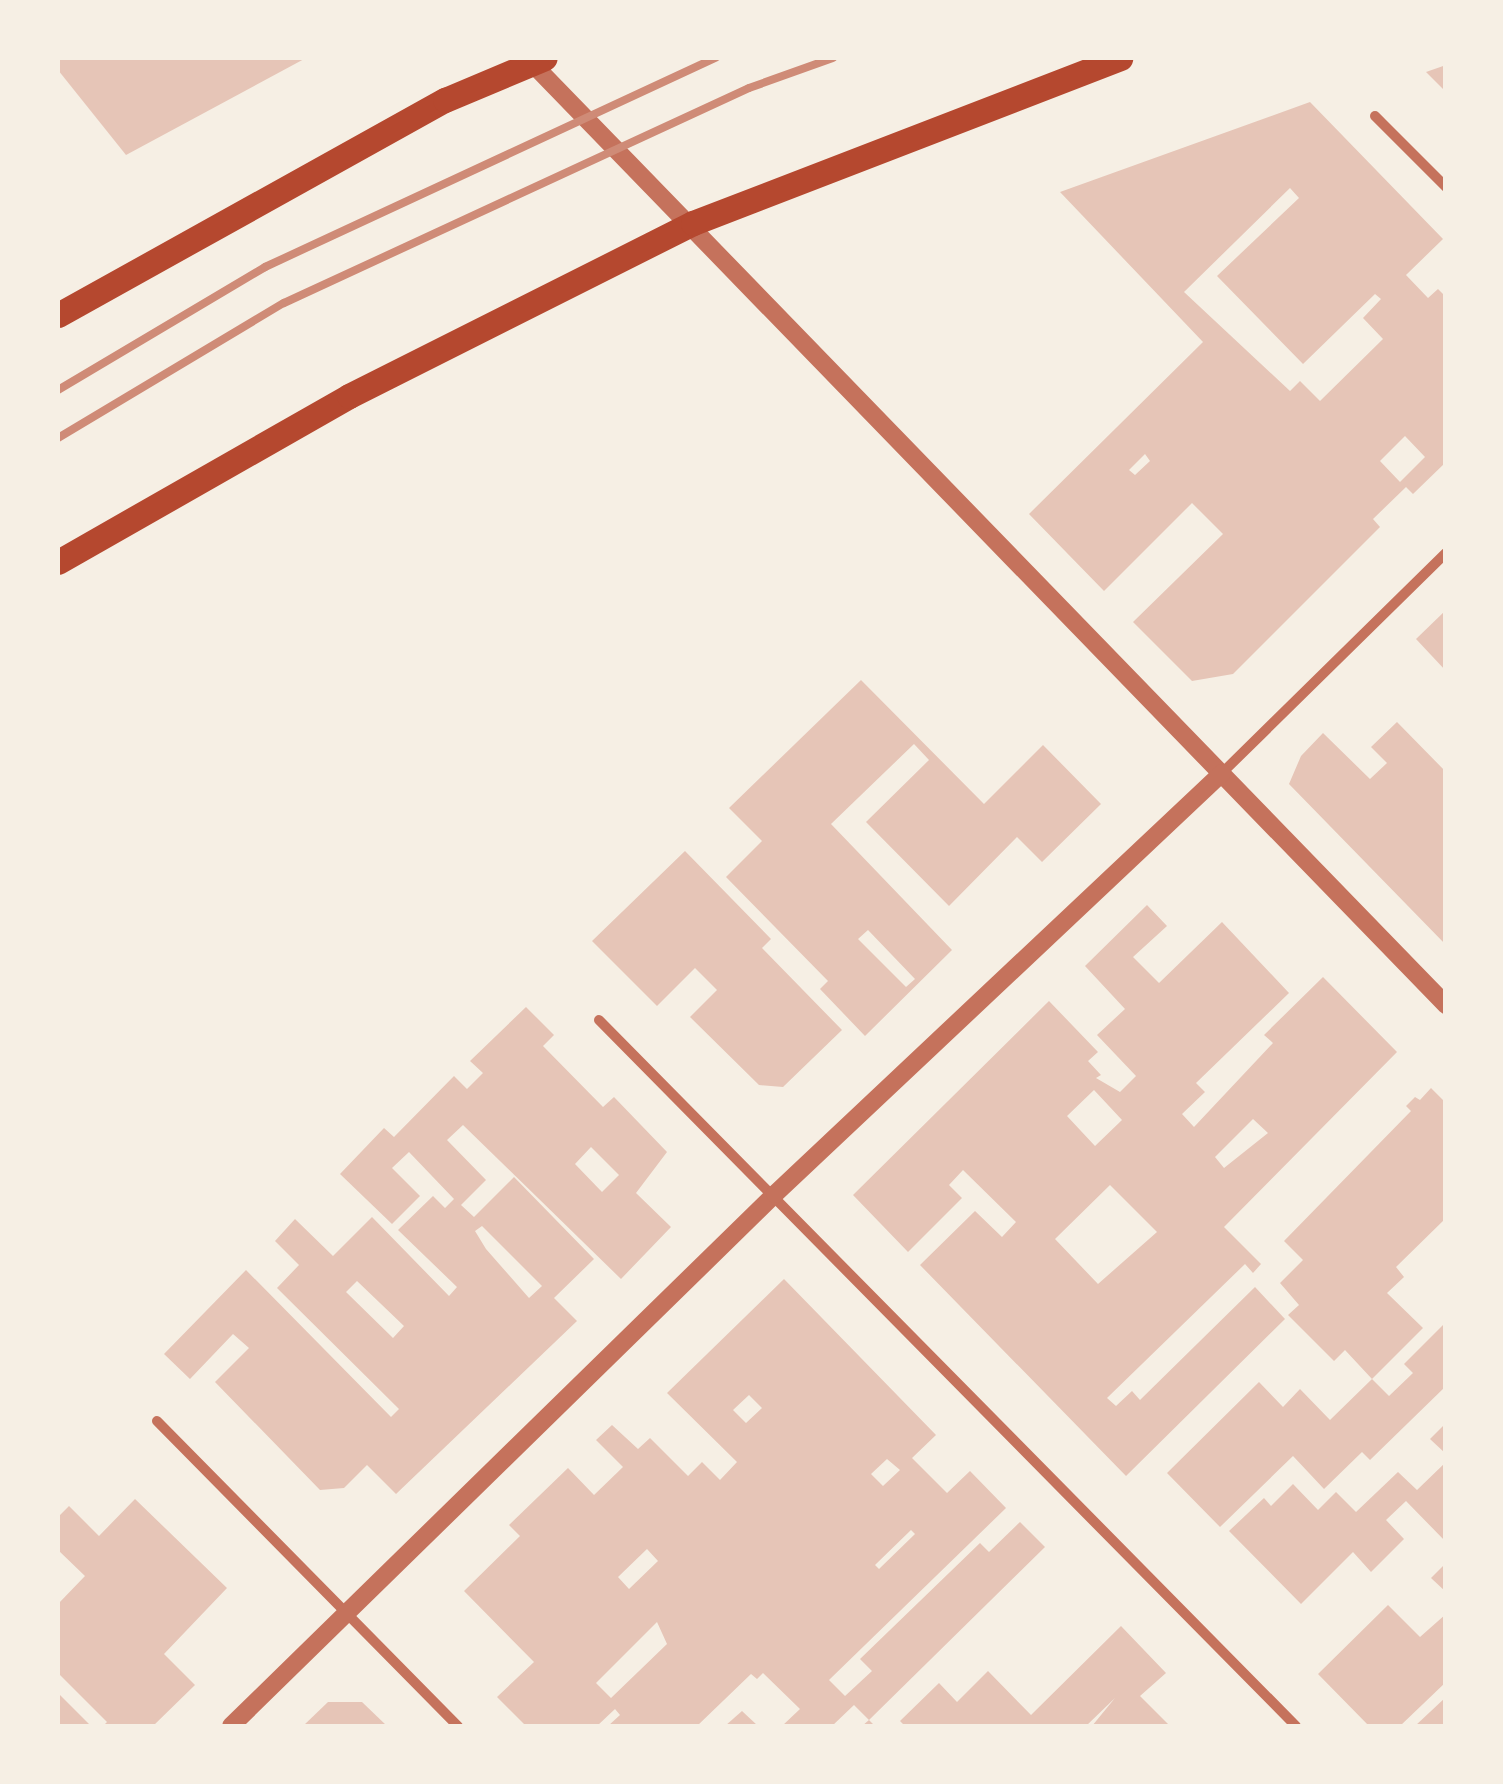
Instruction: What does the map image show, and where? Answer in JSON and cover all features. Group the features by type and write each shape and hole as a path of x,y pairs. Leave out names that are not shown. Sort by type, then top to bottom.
{"main road":[{"path":"58,562 349,396 693,222 1120,58"},
{"path":"58,314 445,100 535,59"}],"street":[{"path":"535,59 1446,1005"},
{"path":"1375,116 1446,187"},
{"path":"232,1726 775,1194 1222,773 1446,552"},
{"path":"600,1020 1296,1726"},
{"path":"157,1421 458,1726"}],"building":[{"path":"58,58 306,58 126,155 58,70"},
{"path":"1446,65 1446,92 1426,72"},
{"path":"1310,102 1443,239 1406,275 1428,298 1438,289 1446,297 1446,462 1413,494 1406,487 1373,519 1380,527 1233,674 1192,681 1133,622 1223,534 1192,503 1104,591 1029,514 1203,342 1060,192","holes":["1290,188 1299,198 1217,276 1303,364 1375,294 1381,299 1363,318 1383,339 1320,401 1300,381 1290,391 1184,292","1405,436 1425,457 1400,482 1380,461","1145,454 1150,461 1135,475 1129,470"]},
{"path":"1446,610 1446,671 1416,639"},
{"path":"861,680 984,804 1043,745 1101,804 1042,862 1017,837 949,906 866,822 929,760 914,744 831,824 952,950 865,1036 820,989 828,981 726,877 762,841 729,808","holes":["868,930 915,979 906,987 858,939"]},
{"path":"1397,722 1446,772 1446,945 1289,784 1301,756 1323,733 1370,779 1387,763 1371,747"},
{"path":"685,851 771,939 762,948 842,1030 783,1087 759,1085 690,1017 717,990 695,968 657,1006 592,941"},
{"path":"1147,905 1167,926 1133,957 1159,983 1222,922 1289,993 1196,1083 1205,1092 1182,1114 1194,1127 1273,1043 1264,1035 1323,977 1397,1052 1224,1227 1261,1264 1253,1273 1245,1264 1107,1398 1116,1406 1132,1391 1140,1400 1255,1287 1285,1319 1126,1476 920,1265 975,1211 1002,1237 1016,1222 963,1170 949,1185 962,1198 908,1252 853,1195 1049,1001 1098,1052 1088,1061 1101,1075 1096,1078 1120,1092 1136,1076 1097,1035 1125,1009 1085,966","holes":["1094,1090 1122,1120 1095,1146 1067,1116","1253,1119 1268,1133 1224,1168 1215,1157","1110,1185 1157,1232 1098,1284 1055,1239"]},
{"path":"526,1007 554,1035 543,1046 603,1107 614,1097 667,1152 636,1193 671,1227 621,1279 463,1125 447,1140 486,1180 461,1205 474,1217 514,1177 594,1259 554,1298 577,1321 396,1494 367,1465 344,1488 320,1490 215,1382 249,1348 233,1334 190,1379 164,1354 246,1270 391,1417 399,1409 277,1288 299,1265 275,1241 295,1219 333,1256 372,1217 449,1296 457,1287 398,1230 433,1196 445,1208 454,1199 409,1152 392,1168 420,1196 392,1224 340,1174 384,1128 394,1137 454,1076 467,1089 483,1073 470,1061","holes":["591,1147 619,1175 602,1192 575,1164","482,1226 542,1286 529,1298 475,1231","357,1281 404,1326 393,1338 346,1292"]},
{"path":"1431,1088 1446,1103 1446,1218 1396,1267 1404,1277 1387,1293 1423,1328 1372,1379 1345,1350 1334,1361 1288,1315 1299,1305 1280,1283 1303,1260 1284,1241 1411,1111 1406,1106 1415,1097 1420,1100"},
{"path":"784,1279 936,1435 912,1458 947,1493 970,1471 1006,1508 829,1680 845,1696 872,1671 860,1659 980,1543 989,1552 1020,1522 1045,1547 869,1720 854,1705 832,1726 782,1726 800,1709 763,1673 757,1679 751,1674 697,1726 608,1726 620,1715 615,1709 597,1726 526,1726 497,1697 534,1662 464,1591 520,1536 509,1525 568,1468 594,1495 623,1467 596,1440 612,1425 638,1449 650,1438 688,1476 702,1462 720,1480 737,1462 667,1393","holes":["749,1395 762,1408 746,1423 733,1410","887,1459 900,1470 883,1486 871,1474","911,1530 915,1534 879,1569 875,1565","647,1549 658,1561 629,1589 618,1577","657,1622 667,1644 611,1698 596,1683"]},
{"path":"1446,1322 1446,1386 1370,1460 1362,1452 1324,1489 1293,1456 1220,1527 1167,1473 1259,1382 1283,1407 1300,1389 1330,1420 1372,1379 1389,1396 1413,1373 1404,1364"},
{"path":"1446,1423 1446,1454 1430,1439"},
{"path":"1446,1462 1446,1542 1406,1501 1386,1520 1404,1539 1371,1572 1353,1552 1301,1604 1229,1531 1264,1498 1271,1506 1293,1484 1318,1510 1336,1492 1356,1512 1398,1472 1417,1490"},
{"path":"135,1499 227,1588 164,1654 195,1685 153,1726 103,1726 107,1722 58,1673 58,1604 85,1576 58,1550 58,1517 69,1506 99,1536"},
{"path":"1446,1563 1446,1592 1431,1578"},
{"path":"1388,1605 1420,1637 1446,1614 1446,1682 1400,1726 1369,1726 1318,1674"},
{"path":"1121,1626 1166,1673 1140,1696 1170,1726 1092,1726 1115,1698 1086,1726 905,1726 900,1721 939,1683 957,1702 988,1671 1031,1715"},
{"path":"58,1693 89,1724 58,1726"},
{"path":"1446,1697 1446,1726 1415,1726"},
{"path":"328,1702 362,1702 387,1726 303,1726"},
{"path":"742,1711 758,1726 725,1726"}],"railway":[{"path":"58,390 265,267 716,58"},
{"path":"58,438 284,303 749,88 833,58"}]}
